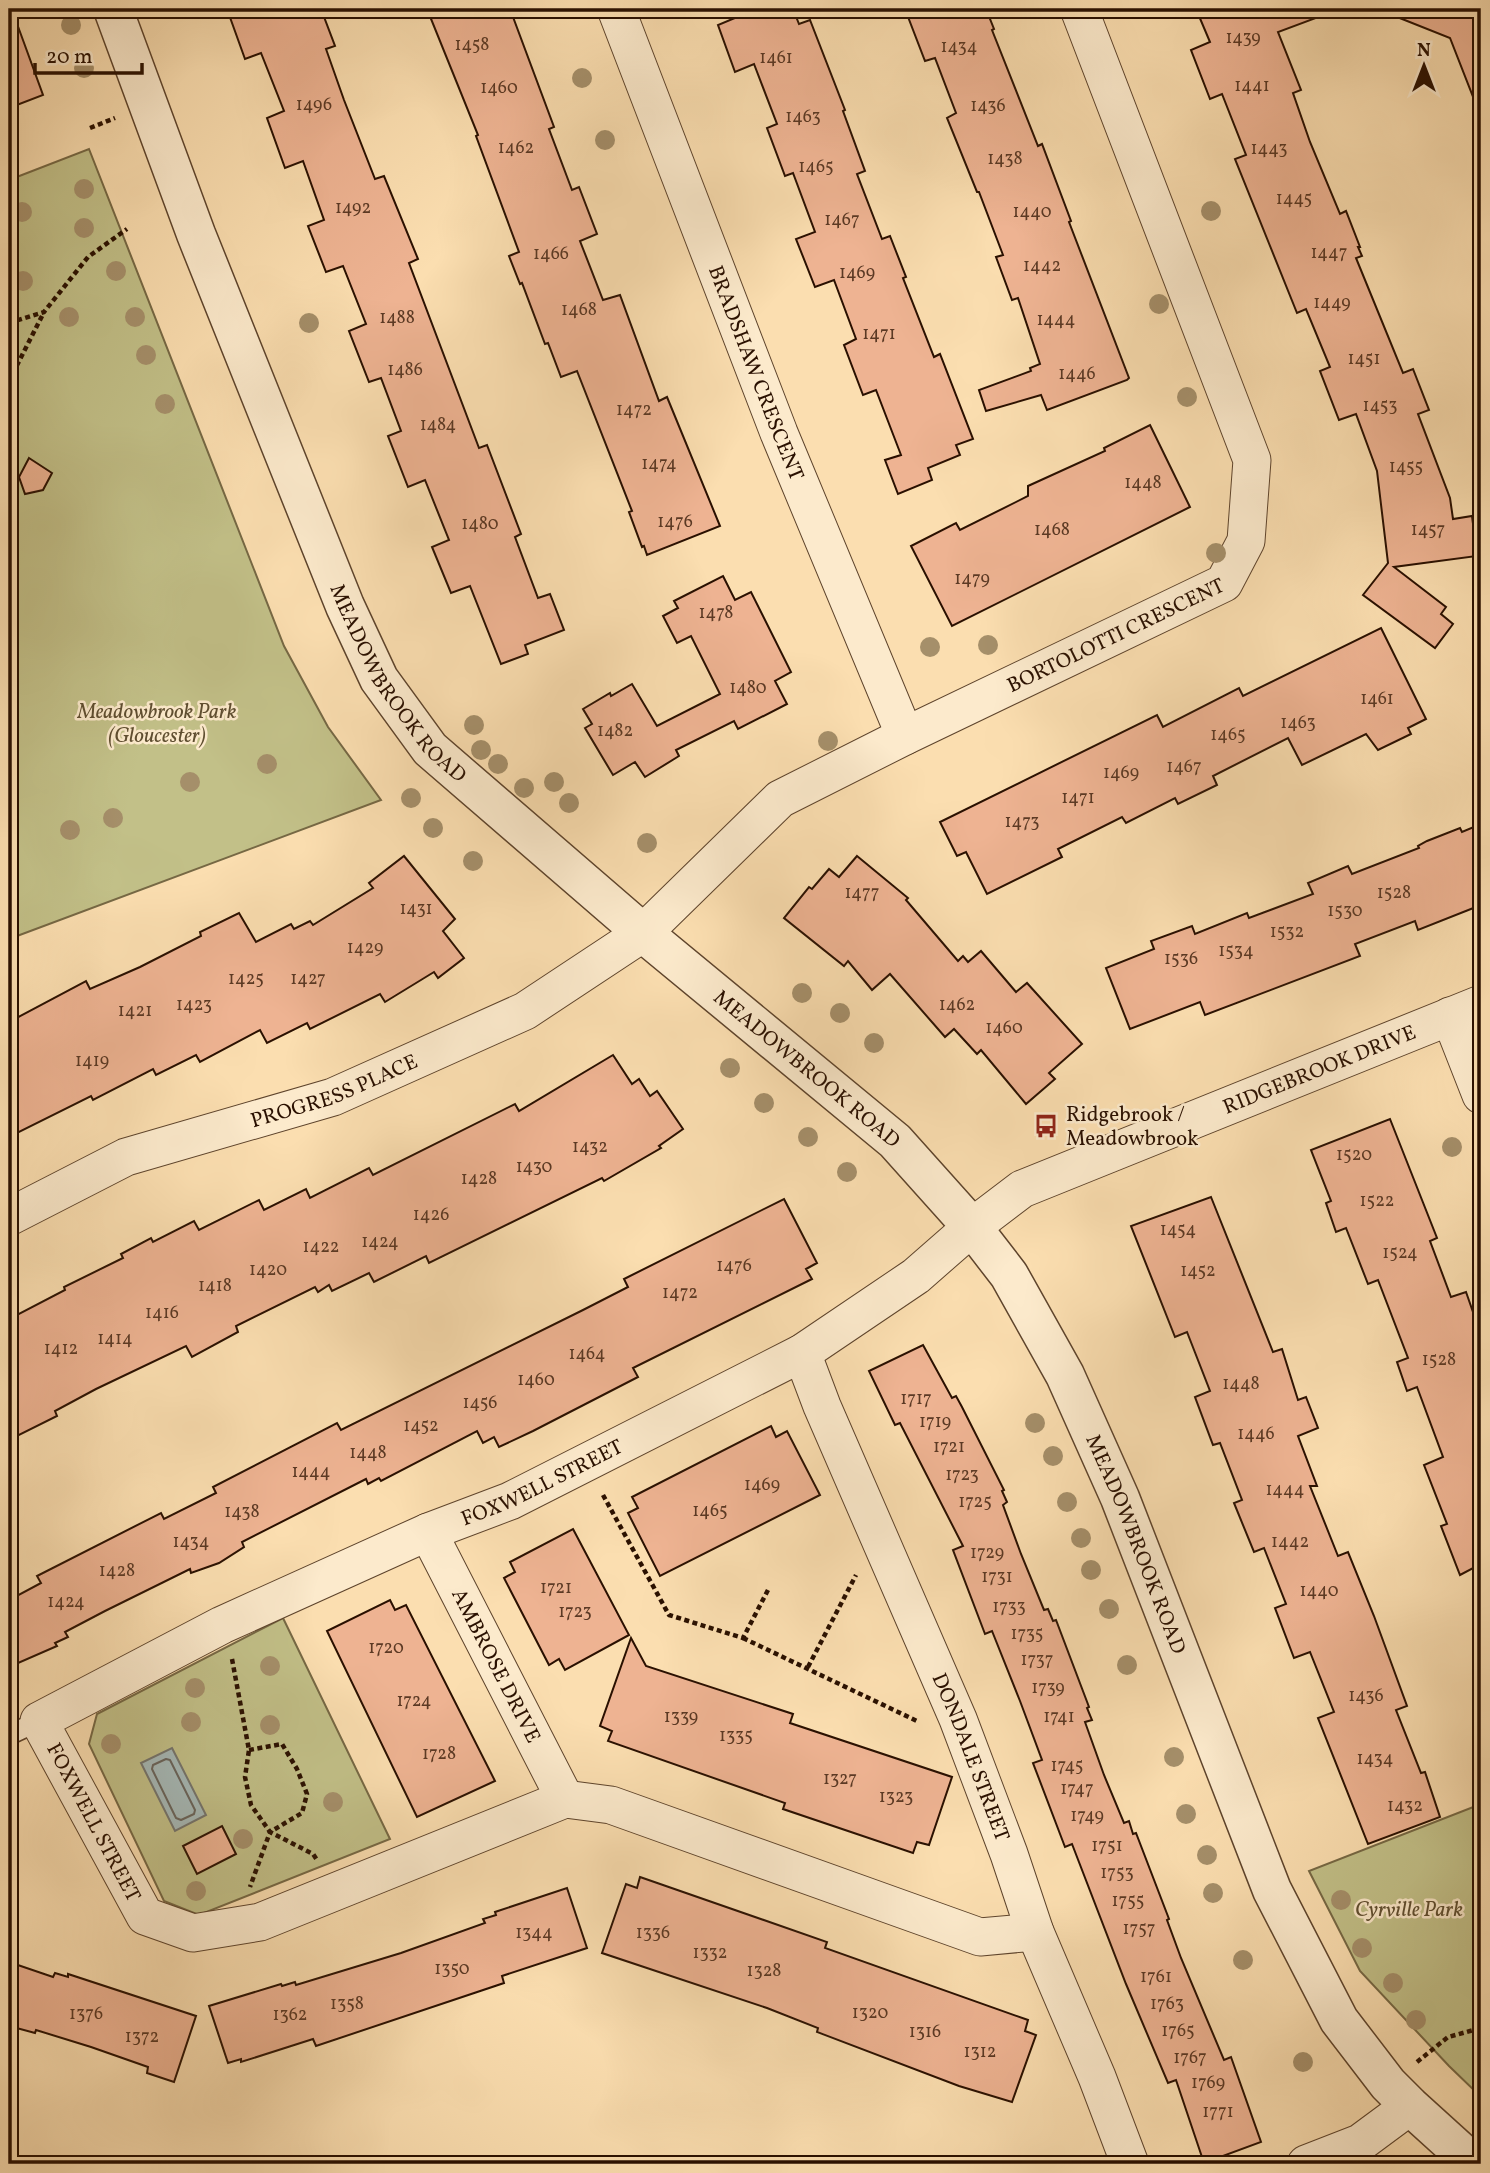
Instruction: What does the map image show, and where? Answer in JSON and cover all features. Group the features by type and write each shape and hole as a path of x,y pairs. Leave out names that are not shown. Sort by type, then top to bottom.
{"street":[{"name":"MEADOWBROOK ROAD","path":"113,9 195,234 345,607 379,679 430,749 643,933 895,1141 972,1227 1009,1275 1065,1375 1120,1498 1272,1889 1339,2020 1399,2095 1474,2164"},
{"name":"BRADSHAW CRESCENT","path":"615,9 779,433 905,736"},
{"name":"BORTOLOTTI CRESCENT","path":"643,933 780,799 1224,583 1246,541 1252,460 1079,9"},
{"name":"PROGRESS PLACE","path":"9,1217 126,1157 333,1097 526,1011 643,933"},
{"name":"RIDGEBROOK DRIVE","path":"972,1227 1022,1189 1466,1010"},
{"path":"1466,1010 1481,1095"},
{"name":"FOXWELL STREET","path":"972,1227 916,1276 802,1353 510,1500 428,1532 222,1625 24,1728 145,1916 193,1933 260,1922 565,1799 611,1805 979,1937 1035,1932"},
{"name":"DONDALE STREET","path":"802,1353 958,1719 1035,1932 1097,2077 1130,2164"},
{"name":"AMBROSE DRIVE","path":"428,1532 565,1799"},
{"path":"1306,2164 1360,2143 1399,2095"}],"path":[{"path":"9,381 44,313 88,257 127,229"},
{"path":"9,323 44,313"},
{"path":"9,410 15,437 9,469"},
{"path":"585,1462 669,1615 743,1638 920,1723 958,1719"},
{"path":"808,1667 878,1534"},
{"path":"743,1638 768,1590"},
{"path":"222,1625 237,1677 249,1750 245,1777 251,1805 270,1832 313,1854 344,1889"},
{"path":"249,1750 282,1744 297,1769 307,1794 302,1813 270,1832 250,1885 260,1922"},
{"path":"1399,2095 1448,2037 1481,2028"}],"green space":[{"name":"Meadowbrook Park (Gloucester)","path":"89,149 284,646 328,727 381,800 9,939 9,180"},
{"path":"283,1618 390,1839 199,1915 164,1901 89,1744 97,1714"},
{"name":"Cyrville Park","path":"1481,1804 1481,2097 1360,1971 1309,1871"}],"water":[{"path":"172,1748 206,1815 175,1831 141,1763"}],"building":[{"path":"227,9 321,9 335,46 326,49 344,100 375,179 384,176 418,259 409,263 479,448 487,445 521,534 515,537 538,598 550,594 564,630 525,645 528,654 501,664 470,586 451,593 432,547 449,540 425,480 408,487 388,436 401,431 381,378 369,382 349,331 366,324 343,266 326,272 308,226 324,220 303,161 285,168 267,118 284,111 261,53 245,59"},
{"path":"427,9 510,9 554,127 549,129 572,190 579,187 597,234 580,241 603,300 620,295 659,401 667,397 720,526 647,555 644,546 642,547 629,512 632,511 577,371 561,377 548,343 545,344 522,283 520,284 509,256 519,252 476,136 478,135"},
{"path":"731,9 793,9 799,24 810,20 845,110 843,111 865,171 857,174 882,239 890,236 906,277 903,278 934,357 940,354 973,439 956,445 960,455 928,468 932,480 898,494 885,460 901,455 876,390 863,395 844,345 856,339 834,280 815,287 796,239 815,232 793,173 785,176 767,128 777,124 754,64 735,72 718,25 735,18"},
{"path":"905,9 986,9 1038,146 1042,144 1129,378 1127,380 1047,410 1041,395 986,411 979,390 1031,371 1030,368 1040,364 1018,298 1012,300 996,257 1003,255 947,118 956,113 935,58 925,61"},
{"path":"1196,9 1331,9 1332,12 1278,32 1301,90 1293,93 1340,214 1346,211 1362,256 1356,258 1403,373 1413,369 1429,410 1418,414 1450,498 1453,519 1472,516 1477,556 1394,567 1446,607 1441,614 1453,624 1435,648 1363,595 1388,563 1377,471 1356,414 1339,420 1320,371 1330,367 1306,309 1297,313 1235,159 1246,155 1222,94 1210,99 1191,50 1210,42"},
{"path":"1382,9 1481,9 1481,111 1479,112 1450,38"},
{"path":"12,10 43,95 9,108 9,11"},
{"path":"1150,425 1190,507 952,626 911,546 956,523 960,530 1028,496 1028,486 1105,451 1104,448"},
{"path":"29,458 52,473 43,490 25,494 19,477"},
{"path":"723,576 735,600 751,592 791,672 775,681 787,704 738,729 734,721 676,750 679,756 645,777 635,762 613,775 585,728 592,724 583,709 632,684 657,726 720,694 691,636 677,643 663,616 678,608 674,601"},
{"path":"1381,628 1426,719 1408,728 1411,734 1378,750 1366,734 1302,765 1288,738 1213,776 1217,785 1178,804 1175,798 1126,823 1122,817 1058,849 1062,857 987,894 966,852 957,856 940,822 1157,715 1163,727 1239,688 1243,696"},
{"path":"1481,824 1481,905 1418,930 1415,921 1355,944 1360,956 1205,1015 1200,1002 1130,1029 1106,968 1154,949 1151,941 1192,926 1195,934 1247,913 1249,918 1313,894 1308,883 1348,866 1352,874 1419,848 1418,846 1427,841 1460,828 1462,832"},
{"path":"404,856 455,919 443,931 464,958 438,978 434,972 385,1002 380,994 310,1029 307,1023 267,1043 260,1030 200,1062 196,1055 156,1075 153,1069 93,1100 91,1096 9,1137 9,1022 86,981 90,989 140,967 239,913 256,942 291,924 294,929 310,921 313,925 373,888 369,883"},
{"path":"857,856 908,898 906,900 958,961 963,956 968,962 981,951 1016,992 1027,983 1082,1044 1049,1073 1055,1079 1026,1104 981,1050 977,1054 954,1029 945,1037 890,974 872,990 848,961 844,966 784,918 809,887 812,889 829,869 839,877"},
{"path":"613,1055 632,1084 639,1079 650,1096 657,1091 683,1129 659,1146 661,1148 604,1181 602,1178 429,1263 426,1256 374,1282 369,1273 332,1291 329,1285 318,1292 315,1287 236,1326 238,1332 192,1357 186,1346 96,1389 55,1411 57,1416 9,1440 9,1319 65,1290 64,1287 123,1258 121,1254 151,1238 153,1242 194,1221 199,1230 259,1200 264,1210 306,1189 310,1198 369,1168 373,1175 515,1104 519,1111"},
{"path":"1390,1119 1437,1238 1430,1241 1451,1297 1466,1292 1481,1335 1481,1564 1460,1575 1441,1526 1447,1524 1424,1465 1443,1457 1417,1387 1407,1391 1397,1362 1408,1358 1378,1280 1368,1284 1346,1228 1336,1232 1326,1203 1331,1201 1311,1150"},
{"path":"1211,1197 1273,1352 1282,1349 1298,1400 1306,1397 1318,1428 1298,1436 1317,1486 1310,1486 1338,1556 1348,1552 1374,1616 1407,1706 1396,1710 1421,1773 1425,1772 1440,1817 1368,1844 1318,1718 1334,1712 1310,1652 1294,1658 1275,1608 1286,1604 1264,1548 1254,1552 1234,1503 1242,1500 1220,1443 1213,1445 1195,1397 1210,1391 1187,1332 1175,1337 1131,1226"},
{"path":"784,1199 817,1263 806,1269 812,1279 633,1368 638,1377 533,1431 499,1447 494,1437 483,1443 477,1431 381,1481 379,1478 368,1484 366,1479 242,1542 244,1547 219,1563 191,1573 190,1569 105,1611 65,1632 68,1637 55,1643 57,1646 9,1667 9,1600 41,1583 37,1576 161,1513 164,1519 216,1493 213,1487 337,1423 341,1430 583,1310 628,1287 624,1279"},
{"path":"923,1345 952,1398 956,1396 1004,1490 1002,1491 1007,1502 1003,1505 1021,1554 1044,1610 1048,1609 1053,1621 1056,1620 1089,1707 1087,1708 1092,1720 1085,1722 1104,1775 1124,1823 1129,1821 1133,1834 1136,1833 1181,1958 1224,2060 1231,2057 1261,2142 1204,2163 1176,2080 1168,2083 1072,1844 1065,1847 1033,1763 1042,1760 1020,1701 992,1631 985,1634 953,1550 963,1546 900,1423 895,1425 869,1371"},
{"path":"771,1426 776,1437 787,1431 820,1495 660,1576 628,1513 638,1508 632,1497"},
{"path":"573,1529 629,1635 565,1670 559,1659 549,1665 504,1578 515,1572 510,1562"},
{"path":"390,1600 395,1610 406,1605 495,1781 417,1817 327,1631"},
{"path":"631,1638 646,1666 793,1714 790,1723 952,1777 929,1845 917,1842 913,1853 783,1809 785,1803 608,1741 612,1731 600,1726"},
{"path":"222,1826 236,1854 197,1874 183,1846"},
{"path":"640,1877 827,1942 825,1948 1028,2020 1025,2031 1036,2035 1012,2102 959,2086 817,2032 818,2028 767,2008 602,1953 626,1884 637,1888"},
{"path":"567,1888 587,1948 502,1976 504,1983 316,2046 313,2039 241,2062 241,2059 228,2063 209,2006 281,1984 282,1986 295,1982 296,1985 401,1953 485,1923 483,1919 496,1915 495,1912"},
{"path":"9,1962 53,1977 55,1973 68,1977 68,1974 196,2016 174,2082 147,2073 148,2067 91,2047 36,2030 35,2033 9,2026"}],"place":[{"name":"Ridgebrook / Meadowbrook","path":"1046,1126"}]}
